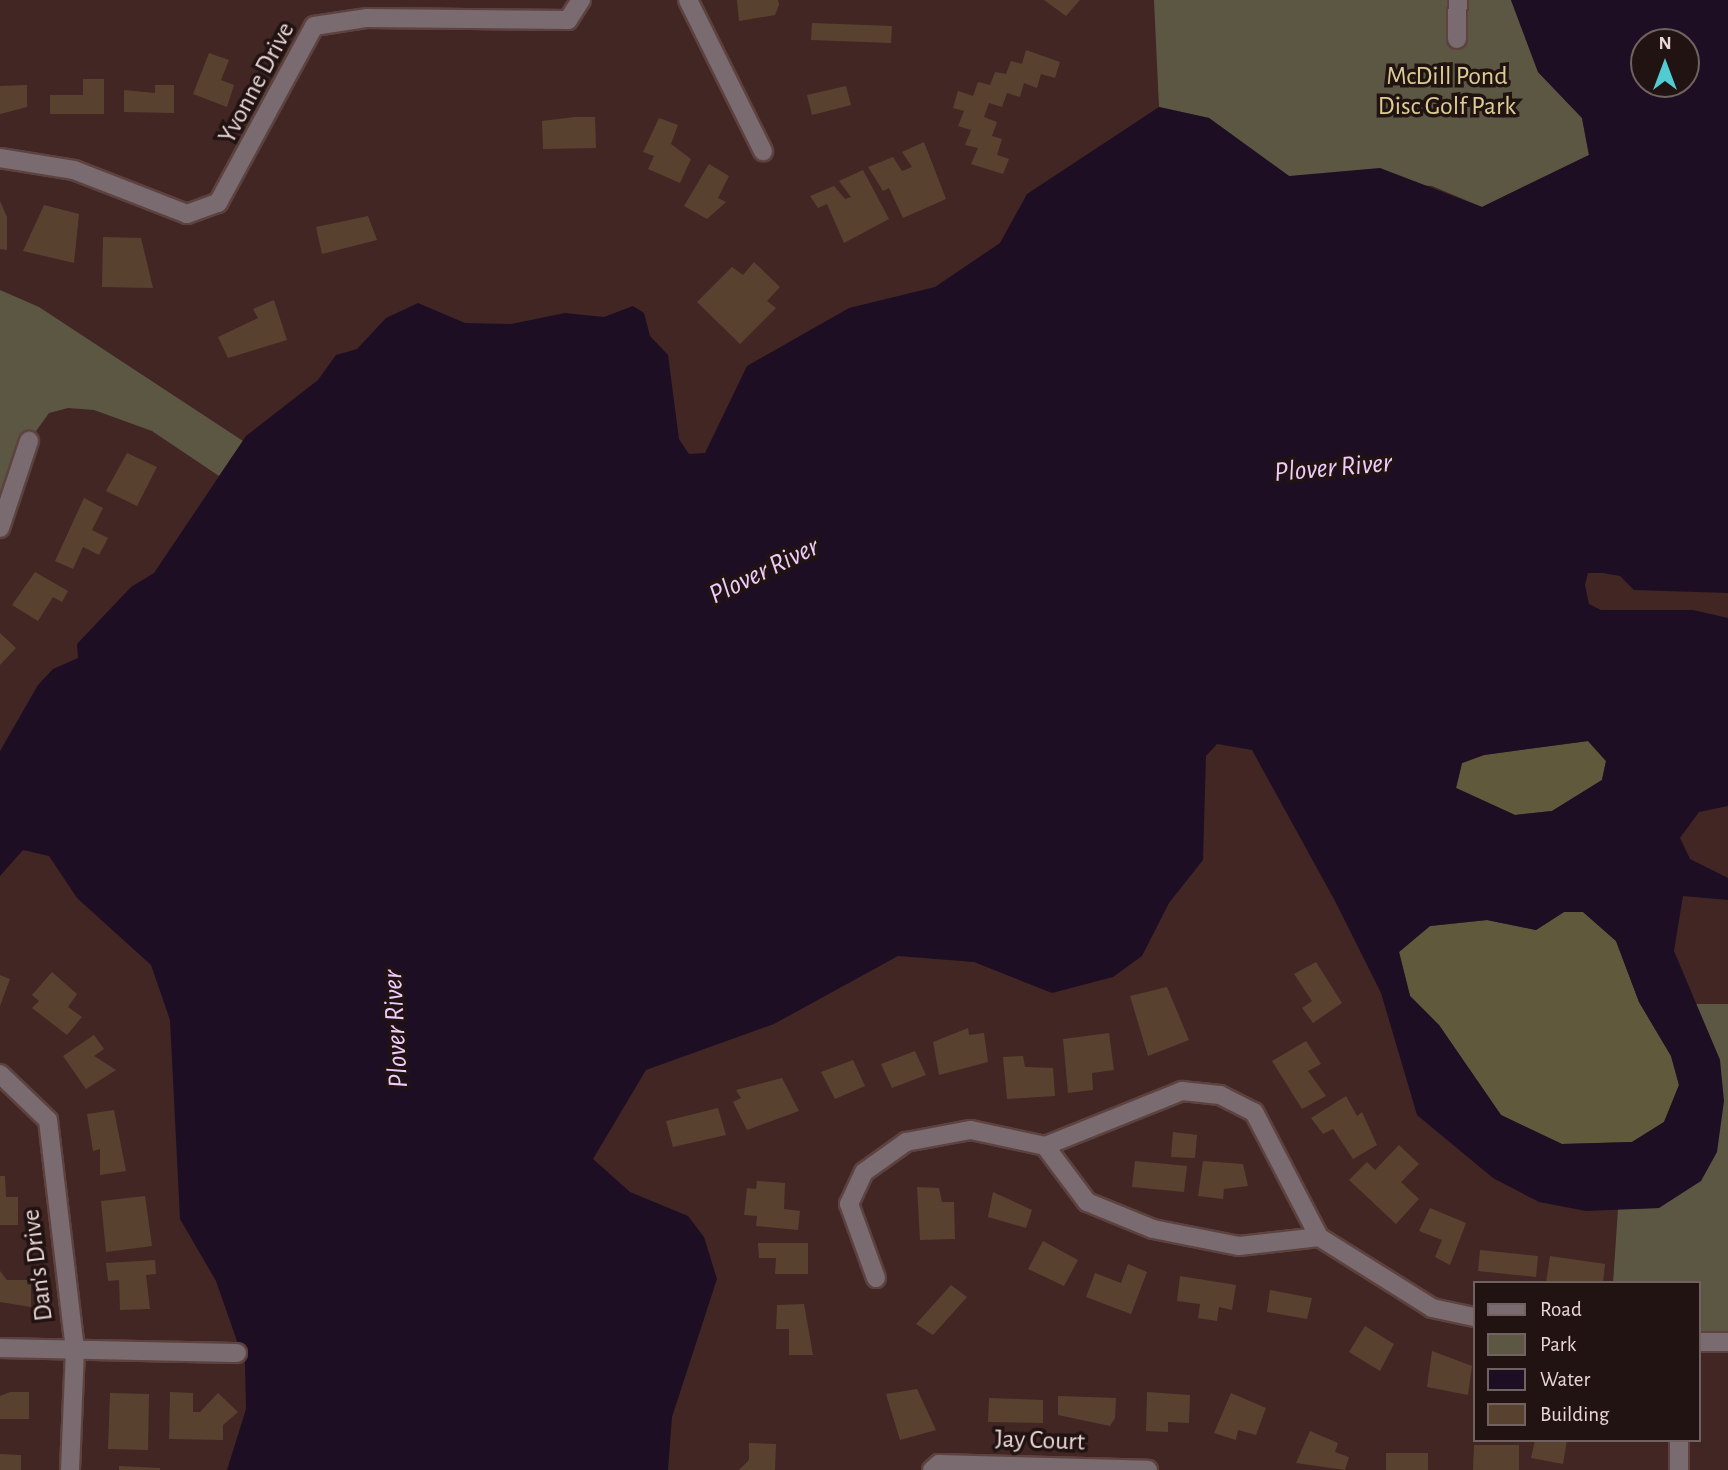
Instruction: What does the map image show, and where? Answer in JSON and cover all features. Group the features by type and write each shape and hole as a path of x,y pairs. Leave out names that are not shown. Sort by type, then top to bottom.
{"street":[{"name":"Yvonne Drive","path":"0,158 74,170 187,214 218,203 314,26 367,18 568,20 581,0"},
{"path":"688,0 763,150"},
{"path":"1457,39 1458,0"},
{"path":"0,528 29,441"},
{"name":"Dan's Drive","path":"0,1074 48,1120 75,1350 70,1470"},
{"path":"876,1278 849,1204 864,1172 906,1142 971,1130 1045,1146 1182,1091 1220,1096 1254,1112 1320,1237 1432,1308 1472,1317"},
{"path":"1045,1146 1087,1202 1153,1230 1239,1246 1320,1237"},
{"path":"1700,1342 1728,1342"},
{"path":"0,1348 237,1353"},
{"path":"1679,1442 1679,1470"},
{"name":"Jay Court","path":"932,1470 939,1464 1148,1470"}],"green space":[{"name":"McDill Pond Disc Golf Park","path":"1154,0 1511,0 1538,72 1582,118 1589,155 1482,207 1432,186 1289,176 1209,118 1159,107"},
{"path":"0,290 39,307 243,441 219,476 152,431 94,410 68,408 49,413 29,441 0,528"},
{"path":"1696,1004 1728,1004 1728,1333 1700,1333 1700,1281 1613,1281 1618,1209 1659,1208 1720,1060"}],"shaded area":[{"path":"1588,741 1606,761 1602,780 1552,811 1515,815 1456,788 1462,763 1484,755"},
{"path":"1564,912 1583,912 1616,941 1639,1002 1671,1056 1679,1085 1664,1122 1632,1142 1562,1144 1501,1115 1439,1025 1410,996 1399,952 1430,926 1487,920 1536,930"}],"water":[{"name":"Plover River","path":"1511,0 1728,0 1728,593 1634,590 1620,576 1603,573 1588,573 1585,585 1589,604 1601,610 1693,610 1728,618 1728,806 1699,812 1680,838 1690,859 1728,878 1728,900 1683,896 1674,951 1720,1060 1724,1101 1717,1152 1701,1181 1659,1208 1586,1211 1539,1202 1493,1178 1417,1115 1381,993 1335,901 1252,750 1217,744 1206,756 1203,860 1169,903 1142,956 1113,977 1052,993 974,962 898,956 774,1024 646,1070 593,1159 630,1192 688,1216 704,1237 717,1279 672,1417 668,1470 227,1470 246,1409 245,1364 216,1281 180,1219 170,1020 151,965 77,898 49,856 23,850 0,876 0,751 38,685 53,669 78,658 77,644 131,587 154,573 246,436 318,380 336,355 357,349 386,318 418,303 465,323 511,324 565,313 604,317 633,306 644,313 650,336 668,355 679,439 689,454 705,453 747,366 849,308 935,287 1000,243 1027,194 1159,107 1209,118 1289,176 1380,168 1482,207 1589,155 1582,118 1538,72","holes":["1588,741 1606,761 1602,780 1552,811 1515,815 1456,788 1462,763 1484,755","1564,912 1583,912 1616,941 1639,1002 1671,1056 1679,1085 1664,1122 1632,1142 1562,1144 1501,1115 1439,1025 1410,996 1399,952 1430,926 1487,920 1536,930"]}],"building":[{"path":"737,0 778,0 779,5 775,15 739,21"},
{"path":"1044,0 1080,0 1066,16"},
{"path":"812,23 892,26 891,43 811,40"},
{"path":"1026,50 1060,62 1055,78 1041,74 1037,88 1024,83 1020,97 1007,93 1002,107 989,103 984,117 997,122 992,136 1002,139 997,155 1009,159 1003,174 971,164 978,148 965,145 971,130 958,126 964,111 953,108 958,91 973,96 978,82 990,85 995,72 1006,74 1011,61 1022,64"},
{"path":"209,53 229,60 221,80 234,85 227,107 193,94"},
{"path":"83,79 104,79 104,114 50,114 50,95 83,95"},
{"path":"27,85 27,107 0,114 0,86"},
{"path":"155,85 174,85 174,113 124,112 124,90 155,93"},
{"path":"846,86 851,105 812,115 807,95"},
{"path":"595,117 596,148 543,149 542,121"},
{"path":"659,118 678,125 671,144 691,159 680,183 648,169 654,156 643,152"},
{"path":"924,142 946,199 903,218 889,188 883,191 868,167 893,157 902,171 912,167 902,152"},
{"path":"709,164 729,176 718,198 726,202 707,219 684,206"},
{"path":"863,170 889,219 844,243 827,204 818,208 810,196 834,186 845,199 851,197 839,181"},
{"path":"0,201 7,217 7,250 0,249"},
{"path":"44,205 79,214 74,263 23,251"},
{"path":"368,216 377,240 322,254 316,227"},
{"path":"103,237 141,238 153,288 102,287"},
{"path":"754,262 780,287 767,301 776,308 740,344 697,302 732,267 743,275"},
{"path":"274,300 287,340 228,358 218,337 258,318 253,309"},
{"path":"127,453 157,467 137,506 106,491"},
{"path":"84,498 103,508 92,530 108,538 99,555 83,547 73,569 55,561"},
{"path":"35,572 68,591 62,602 53,597 38,621 12,605"},
{"path":"0,633 16,648 0,665"},
{"path":"1316,962 1342,1003 1313,1023 1302,1008 1312,1001 1294,974"},
{"path":"52,972 77,994 68,1007 82,1017 67,1035 32,1008 39,1001 32,995"},
{"path":"0,975 10,979 0,1006"},
{"path":"1167,987 1189,1040 1148,1056 1130,996"},
{"path":"968,1028 969,1035 984,1033 988,1062 939,1075 933,1042"},
{"path":"1109,1033 1114,1070 1092,1073 1093,1090 1068,1093 1063,1039"},
{"path":"94,1035 104,1049 94,1056 116,1070 86,1089 63,1056"},
{"path":"1306,1041 1321,1064 1308,1071 1326,1096 1302,1109 1272,1061"},
{"path":"915,1051 926,1075 892,1088 881,1064"},
{"path":"1023,1056 1025,1067 1053,1068 1055,1096 1007,1099 1003,1057"},
{"path":"853,1060 865,1086 835,1099 821,1072"},
{"path":"782,1078 799,1111 747,1130 733,1102 741,1098 736,1090"},
{"path":"1346,1096 1357,1116 1362,1112 1377,1145 1353,1159 1333,1129 1323,1134 1311,1118"},
{"path":"718,1108 726,1135 673,1147 666,1121"},
{"path":"114,1110 126,1171 100,1175 100,1149 93,1151 87,1114"},
{"path":"1173,1132 1197,1135 1195,1158 1171,1157"},
{"path":"1399,1145 1419,1164 1401,1182 1419,1199 1396,1224 1349,1180 1367,1162 1375,1170"},
{"path":"1135,1161 1187,1166 1184,1192 1132,1187"},
{"path":"1203,1161 1243,1164 1248,1186 1224,1189 1223,1199 1198,1196"},
{"path":"0,1176 5,1176 6,1197 18,1197 18,1225 0,1225"},
{"path":"757,1181 785,1183 784,1209 800,1211 798,1230 756,1226 757,1216 744,1215 747,1188 756,1189"},
{"path":"917,1187 939,1188 942,1202 954,1202 955,1239 920,1240"},
{"path":"993,1192 1032,1210 1026,1228 988,1217"},
{"path":"145,1196 152,1246 106,1252 101,1201"},
{"path":"1430,1208 1466,1223 1450,1265 1435,1257 1442,1240 1419,1231"},
{"path":"1043,1241 1078,1260 1064,1286 1028,1269"},
{"path":"758,1243 808,1243 808,1274 775,1274 776,1258 759,1258"},
{"path":"1480,1250 1538,1256 1536,1277 1478,1271"},
{"path":"1550,1256 1605,1264 1603,1281 1546,1281"},
{"path":"155,1260 156,1274 146,1275 150,1309 120,1310 119,1280 108,1281 106,1263"},
{"path":"1128,1264 1147,1272 1131,1314 1086,1297 1095,1273 1121,1283"},
{"path":"0,1271 7,1280 31,1280 31,1307 0,1302"},
{"path":"1180,1276 1236,1285 1232,1310 1219,1307 1217,1321 1198,1318 1200,1304 1177,1301"},
{"path":"951,1285 967,1297 933,1335 916,1324"},
{"path":"1270,1290 1312,1298 1307,1319 1267,1312"},
{"path":"804,1304 813,1355 789,1355 789,1329 776,1329 777,1305"},
{"path":"1365,1326 1394,1344 1380,1371 1349,1352"},
{"path":"1432,1351 1472,1366 1468,1395 1427,1387"},
{"path":"917,1389 936,1430 900,1440 886,1394"},
{"path":"10,1392 29,1392 29,1419 0,1419 0,1396"},
{"path":"170,1392 193,1393 193,1412 200,1412 218,1393 238,1412 223,1425 223,1440 169,1439"},
{"path":"1147,1392 1190,1395 1189,1423 1168,1422 1168,1432 1146,1431"},
{"path":"110,1393 149,1394 148,1450 108,1449"},
{"path":"1231,1393 1266,1408 1256,1435 1238,1430 1236,1440 1214,1433"},
{"path":"1058,1396 1116,1398 1115,1418 1110,1426 1058,1415"},
{"path":"989,1398 1043,1400 1043,1423 988,1422"},
{"path":"1310,1431 1338,1443 1335,1452 1349,1457 1345,1470 1296,1463"},
{"path":"1535,1442 1567,1442 1563,1464 1531,1458"},
{"path":"749,1443 776,1444 775,1470 739,1470 749,1460"},
{"path":"1474,1445 1519,1445 1519,1470 1473,1470"},
{"path":"1386,1453 1428,1453 1428,1470 1386,1470"},
{"path":"0,1454 21,1455 21,1470 0,1470"},
{"path":"119,1466 160,1468 160,1470 119,1470"}]}
